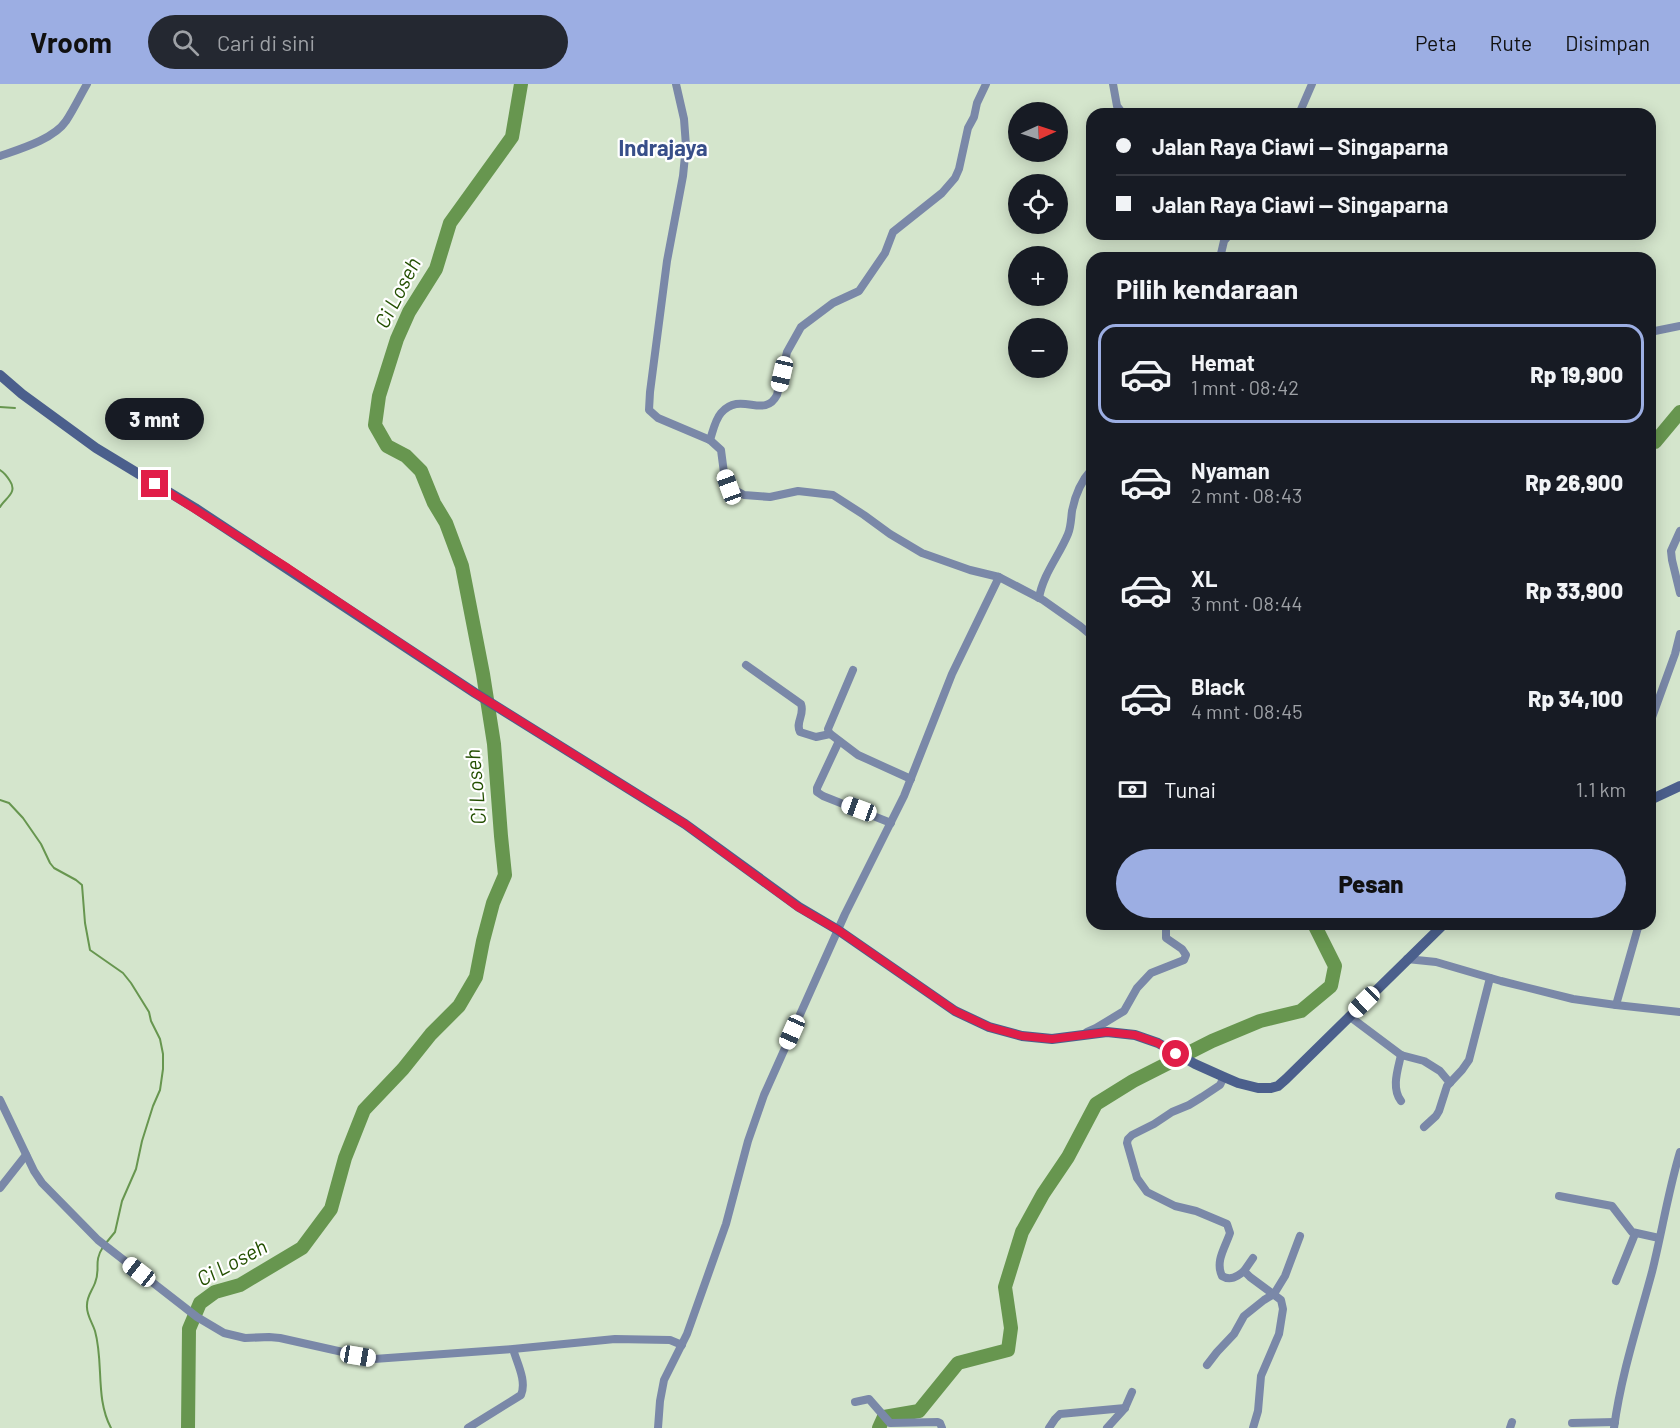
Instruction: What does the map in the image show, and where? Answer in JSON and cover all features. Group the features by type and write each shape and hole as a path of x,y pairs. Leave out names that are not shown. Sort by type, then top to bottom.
{"main road":[{"path":"0,375 22,394 96,448 195,508 475,693 685,824 798,907 838,930 955,1011 989,1027 1022,1036 1052,1039 1107,1032 1135,1035 1158,1043 1195,1064 1238,1083 1258,1088 1278,1086 1438,930"},
{"path":"1656,797 1680,786"}],"street":[{"path":"0,156 57,130 65,122 87,84"},
{"path":"676,84 684,119 686,146 683,176 667,261 649,410 658,418 710,440 721,450 724,473 729,487 744,495 770,497 798,491 833,495 922,553 970,570 999,577 1039,598 1086,631"},
{"path":"710,440 717,419 728,408 740,403 764,406 774,401 787,352 801,327 833,303 860,291 885,253 893,232 942,193 955,178 968,128 986,84"},
{"path":"1113,84 1118,108"},
{"path":"1302,108 1312,84"},
{"path":"1656,331 1680,326"},
{"path":"1039,598 1048,570 1069,532 1072,509 1086,476"},
{"path":"1680,531 1671,551 1680,593"},
{"path":"658,1428 664,1380 682,1345 726,1224 748,1141 764,1095 838,930 911,779 952,674 999,577"},
{"path":"1656,706 1680,634"},
{"path":"746,665 801,704 803,711 798,725 800,732 816,737 830,734"},
{"path":"853,670 828,729 830,734 858,754 911,779"},
{"path":"839,741 817,792 891,823"},
{"path":"1075,1036 1096,1028 1124,1011 1139,985 1151,974 1184,960 1186,955 1182,949 1167,938 1166,930"},
{"path":"1616,1005 1637,930"},
{"path":"1407,959 1436,962 1573,999 1680,1012"},
{"path":"1424,1127 1439,1111 1446,1089 1468,1060 1490,978"},
{"path":"1349,1016 1401,1055 1424,1061 1440,1071 1450,1083"},
{"path":"1401,1055 1396,1080 1396,1094 1401,1101"},
{"path":"1224,1077 1220,1085 1207,1094 1132,1135 1126,1143 1137,1178 1147,1192 1175,1206 1204,1214 1227,1224 1230,1233 1224,1243 1219,1266 1222,1276 1225,1278 1238,1277 1253,1258"},
{"path":"0,1100 31,1167 42,1183 106,1247 197,1317 224,1333 238,1338 279,1338 374,1359 615,1339 670,1340 682,1345"},
{"path":"1572,1423 1615,1425 1628,1361 1680,1152"},
{"path":"0,1188 26,1155"},
{"path":"1559,1196 1612,1206 1629,1230 1635,1234 1659,1238"},
{"path":"1616,1281 1635,1234"},
{"path":"1207,1365 1234,1334 1244,1316 1274,1294 1286,1276 1300,1236"},
{"path":"1244,1271 1283,1302 1278,1334 1261,1376 1258,1411 1253,1428"},
{"path":"468,1428 523,1391 523,1382 513,1349"},
{"path":"1107,1428 1125,1408 1132,1392"},
{"path":"855,1402 869,1399 891,1423 938,1422 942,1428"},
{"path":"1049,1428 1060,1414 1125,1408"}],"waterway":[{"name":"Ci Loseh","path":"188,1428 189,1329 200,1303 215,1292 240,1285 302,1248 331,1209 345,1158 364,1110 459,1006 476,977 493,903 505,875 494,744 462,566 446,523 434,503 421,471 406,456 387,446 375,425 379,396 397,339 409,312 436,269 450,223 512,137 521,84"},
{"path":"0,407 15,408"},
{"path":"1656,441 1680,412"},
{"path":"0,470 5,473 13,489 0,507"},
{"path":"0,800 9,803 23,818 54,868 82,885 90,950 123,973 131,983 149,1012 160,1039 163,1054 160,1090 142,1141 136,1169 122,1201 115,1232 106,1243"},
{"path":"879,1428 884,1417 919,1411 958,1363 1008,1350 1011,1328 1005,1287 1022,1232 1043,1194 1068,1157 1096,1104 1133,1081 1212,1041 1260,1021 1301,1011 1331,986 1335,966 1317,930"},
{"path":"103,1247 98,1257 97,1278 88,1299 87,1308 98,1343 101,1393 111,1428"}],"district":[{"name":"Indrajaya","path":"663,148"}],"route":[{"path":"155,484 288,568 475,693 685,824 798,907 838,930 955,1011 989,1027 1022,1036 1052,1039 1107,1032 1135,1035 1158,1043 1176,1054"}]}
